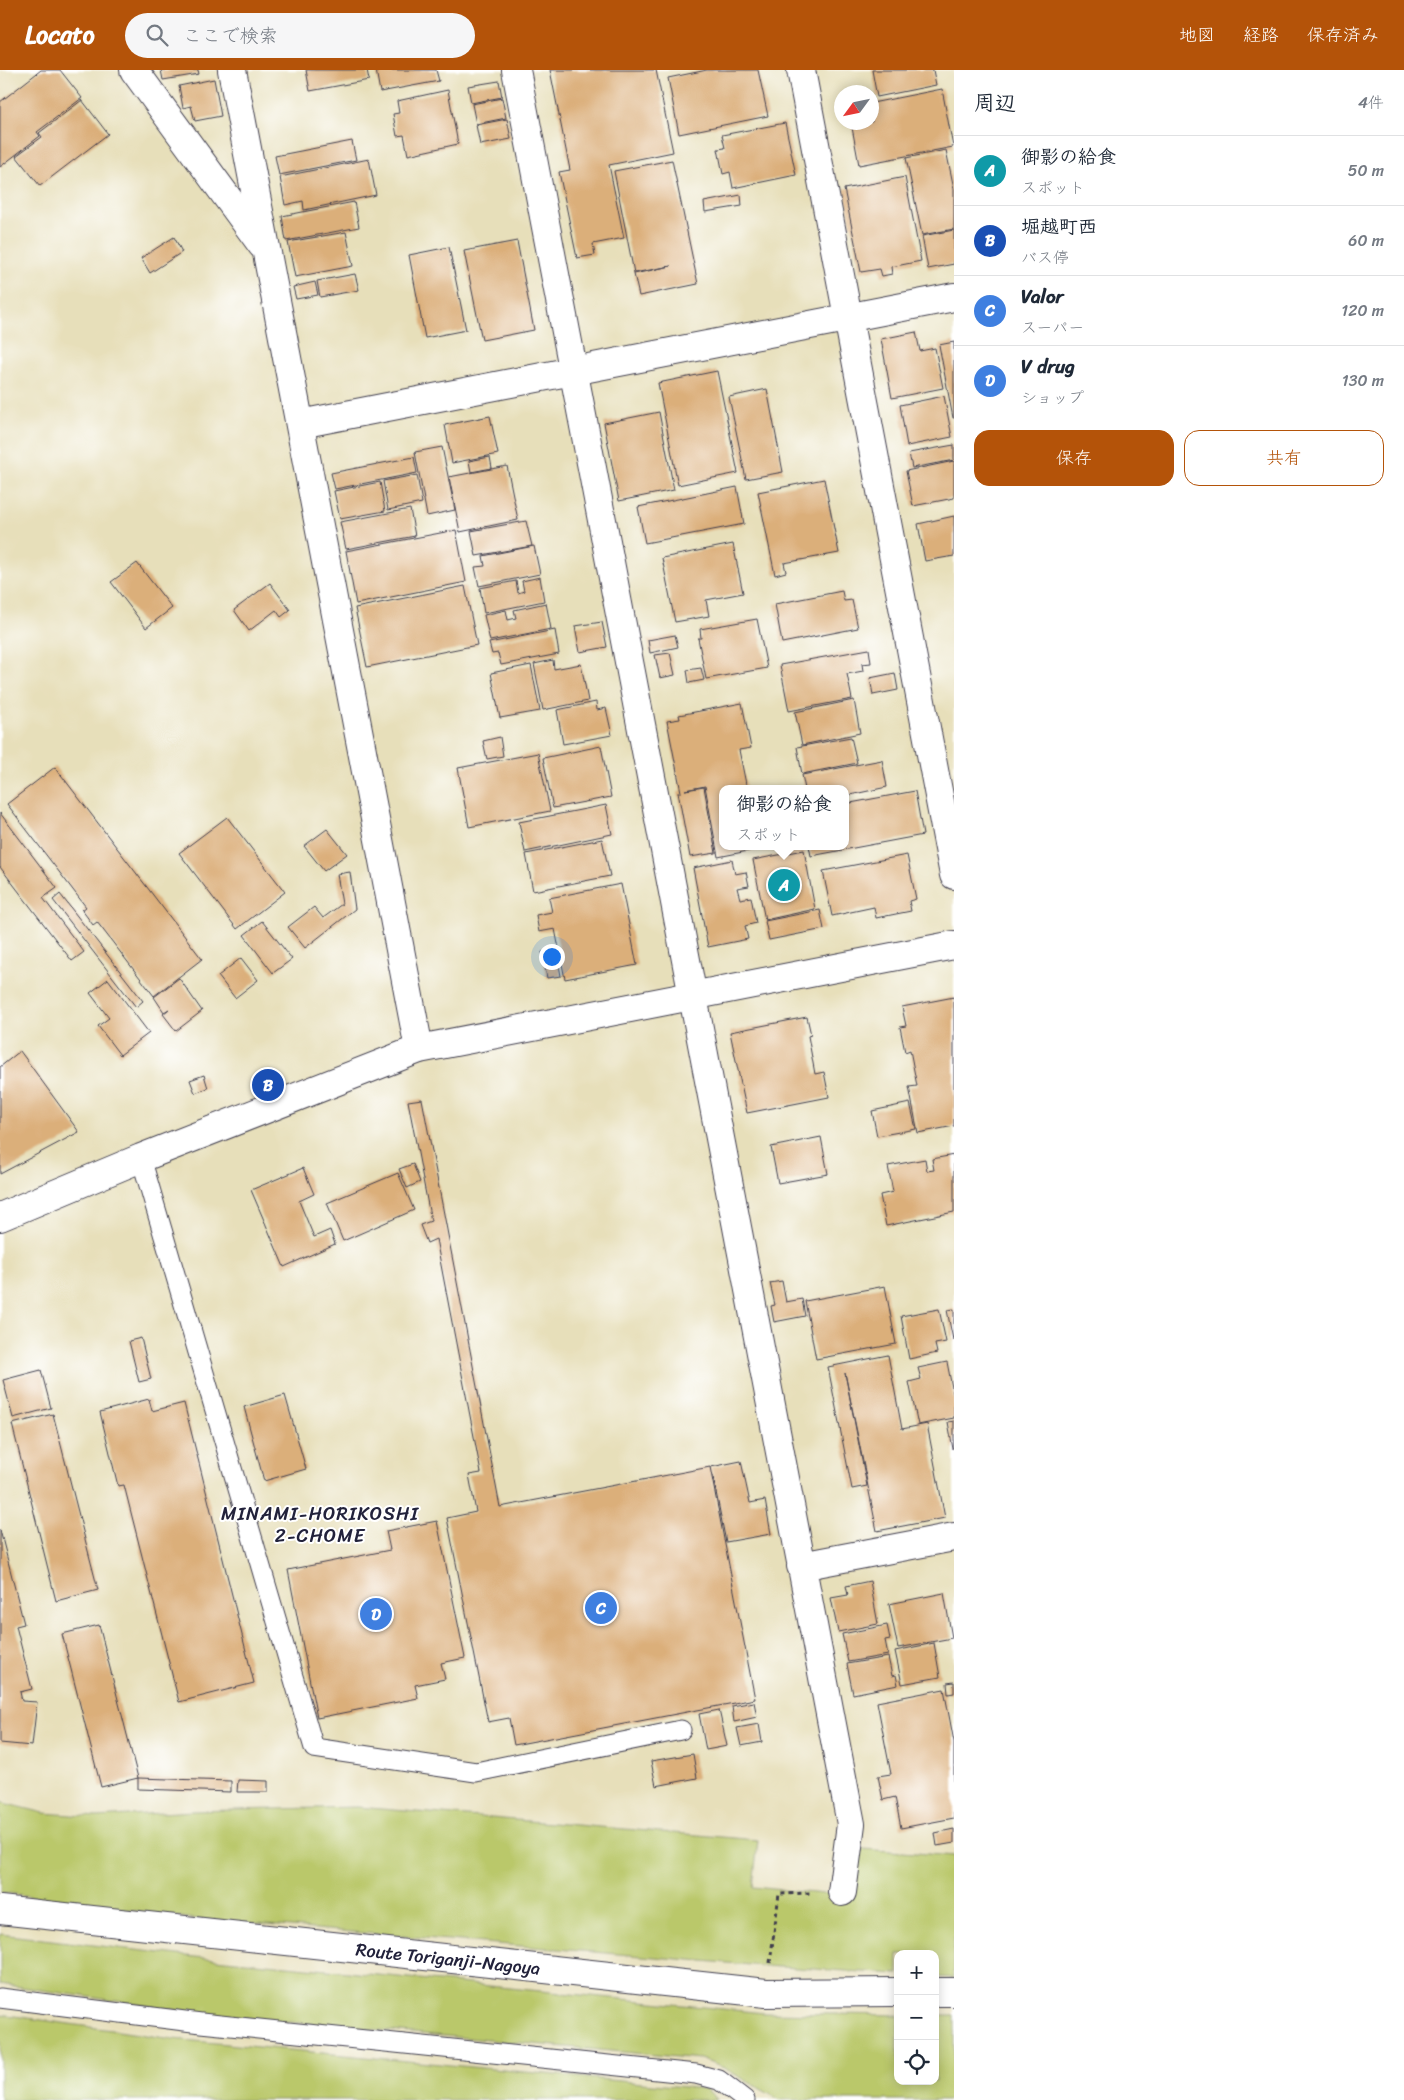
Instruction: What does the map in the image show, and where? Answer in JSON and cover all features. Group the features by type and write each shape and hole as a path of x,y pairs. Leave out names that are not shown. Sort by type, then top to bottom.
{"street":[{"path":"134,70 267,253"},
{"path":"232,70 419,1049"},
{"path":"516,70 850,1824 842,1892"},
{"path":"800,70 954,875"},
{"path":"300,424 954,297"},
{"path":"0,1217 141,1158 419,1049 954,945"},
{"path":"801,1566 954,1537"},
{"name":"Route Toriganji-Nagoya","path":"0,1910 766,1993 894,1992"},
{"path":"939,1992 954,1992"}],"lane":[{"path":"141,1158 314,1748 476,1772 681,1730"},
{"path":"0,1998 201,2023 696,2074 719,2080 745,2100"}],"path":[{"path":"766,1993 779,1894 842,1892"}],"green space":[{"path":"0,1802 44,1813 97,1817 194,1811 357,1807 758,1840 753,1887 845,1896 849,1860 863,1849 954,1856 954,1978 939,1977 939,1950 894,1950 894,1974 763,1966 195,1919 0,1892"},
{"path":"0,1934 195,1957 764,2013 894,2015 894,2085 939,2085 939,2015 954,2015 954,2100 780,2100 724,2068 700,2059 212,2015 0,1984"},
{"path":"0,2014 173,2039 706,2089 718,2100 0,2100"}],"building":[{"path":"41,70 60,70 82,98 37,132 40,136 0,167 0,102"},
{"path":"161,70 198,70 199,74 163,80"},
{"path":"306,70 367,70 369,80 310,91"},
{"path":"376,70 436,70 439,81 380,92"},
{"path":"550,70 656,70 673,152 609,165 624,238 593,244 595,255 577,258 559,172 570,170"},
{"path":"707,70 758,70 768,116 679,134 668,78"},
{"path":"872,70 933,70 936,85 879,97 879,85 875,85"},
{"path":"214,79 221,116 195,121 191,106 183,108 179,86"},
{"path":"499,81 502,97 471,103 468,86"},
{"path":"942,89 953,147 859,165 852,130 879,130 879,102"},
{"path":"448,90 458,144 408,155 404,135 397,136 393,114 399,113 397,101"},
{"path":"502,98 506,118 476,124 472,104"},
{"path":"82,100 108,134 40,186 16,156 42,137 39,133"},
{"path":"507,119 511,139 480,145 476,125"},
{"path":"785,123 796,175 733,188 730,172 723,174 718,149 725,148 722,135"},
{"path":"352,141 356,160 279,175 275,156"},
{"path":"946,150 954,189 954,229 922,235 906,158"},
{"path":"369,159 376,195 304,210 303,201 285,205 280,177"},
{"path":"672,160 698,284 639,296 634,274 671,266 634,273 614,171"},
{"path":"905,177 921,261 891,267 892,274 882,276 880,269 861,272 844,189"},
{"path":"741,195 742,206 705,212 704,202"},
{"path":"354,202 359,227 286,241 282,216"},
{"path":"954,230 954,264 928,269 922,236"},
{"path":"346,232 353,266 295,277 288,242"},
{"path":"174,237 182,252 150,273 141,258"},
{"path":"517,241 534,330 482,340 464,251"},
{"path":"449,247 466,330 425,338 409,255"},
{"path":"355,274 359,290 320,297 317,281"},
{"path":"315,282 318,295 296,299 293,287"},
{"path":"916,332 920,351 935,348 943,388 892,398 881,339"},
{"path":"954,342 954,418 953,418 939,345"},
{"path":"717,371 738,473 678,485 658,383"},
{"path":"767,389 783,472 746,479 729,397"},
{"path":"944,396 952,437 907,446 900,405"},
{"path":"659,412 674,490 619,501 604,423"},
{"path":"490,416 498,454 452,463 445,425"},
{"path":"954,445 954,460 912,468 909,453"},
{"path":"442,447 455,510 427,516 415,452"},
{"path":"414,457 417,473 335,489 331,473"},
{"path":"490,457 492,468 471,472 469,461"},
{"path":"954,461 954,498 913,506 906,471"},
{"path":"507,466 518,520 460,532 449,477"},
{"path":"417,475 422,503 388,510 383,481"},
{"path":"824,479 839,553 784,563 786,572 775,575 758,492"},
{"path":"380,482 385,511 340,519 334,491"},
{"path":"737,487 744,524 645,543 638,507"},
{"path":"410,509 415,536 346,549 340,522"},
{"path":"954,516 954,556 925,561 918,524"},
{"path":"526,521 532,546 476,556 471,531"},
{"path":"456,530 466,582 356,604 346,551"},
{"path":"733,544 743,593 706,600 709,616 675,622 662,558"},
{"path":"534,546 540,574 479,586 475,567 485,566 483,556"},
{"path":"137,563 172,608 146,628 111,582"},
{"path":"540,577 544,601 484,613 480,588 516,581 518,593 524,591 522,581"},
{"path":"270,583 290,610 281,617 276,610 249,631 234,610"},
{"path":"465,586 477,645 367,667 355,608"},
{"path":"842,591 844,601 852,600 858,628 782,643 775,604"},
{"path":"546,603 551,629 490,641 484,615 506,610 508,620 516,618 514,610"},
{"path":"757,619 767,668 706,679 698,638 701,638 700,629"},
{"path":"602,622 607,647 580,652 575,626"},
{"path":"555,630 559,654 501,665 498,653 492,654 489,643"},
{"path":"675,635 678,647 650,653 648,640"},
{"path":"869,649 871,663 862,664 863,671 847,674 852,699 789,711 780,665"},
{"path":"670,653 675,675 660,678 655,655"},
{"path":"553,660 554,669 581,664 588,701 543,710 534,664"},
{"path":"531,665 540,711 500,718 491,673"},
{"path":"701,668 704,680 689,683 687,670"},
{"path":"895,673 898,690 873,695 870,678"},
{"path":"854,700 860,733 802,745 795,712"},
{"path":"596,702 597,710 606,708 612,735 563,744 557,710"},
{"path":"742,703 751,748 739,750 746,785 719,785 719,850 753,850 718,857 705,786 685,790 704,787 716,853 690,857 678,792 681,792 667,721 680,719 679,715"},
{"path":"500,737 503,756 487,759 483,741"},
{"path":"851,737 857,763 802,774 797,747"},
{"path":"601,746 611,797 553,808 543,758"},
{"path":"538,753 550,811 469,827 458,768"},
{"path":"882,760 887,787 849,795 849,785 804,785 802,775"},
{"path":"55,767 202,959 154,996 97,922 93,925 82,910 86,907 7,804"},
{"path":"915,791 923,835 849,849 849,803"},
{"path":"606,805 612,834 525,852 519,822"},
{"path":"0,813 57,888 43,898 84,952 72,961 0,867"},
{"path":"227,817 285,892 237,929 179,853"},
{"path":"327,829 347,854 324,871 304,846"},
{"path":"602,839 610,876 533,891 526,854"},
{"path":"804,850 815,909 765,920 753,860"},
{"path":"810,850 843,850 811,856"},
{"path":"907,855 916,899 909,901 911,911 876,918 874,907 832,916 823,871"},
{"path":"732,860 735,874 746,872 749,886 737,888 740,899 751,897 756,923 745,926 748,939 708,947 693,868"},
{"path":"350,872 355,909 305,948 288,927 314,907 323,918 342,904 337,874"},
{"path":"621,884 637,965 565,979 555,929 539,932 536,915 552,912 549,898"},
{"path":"60,894 143,1001 136,1007 53,900"},
{"path":"820,910 824,929 769,940 765,921"},
{"path":"262,921 292,959 273,973 244,935"},
{"path":"556,949 561,976 547,978 542,952"},
{"path":"241,958 258,980 235,998 218,976"},
{"path":"179,978 202,1011 176,1031 163,1014 169,1009 164,1012 154,997"},
{"path":"108,979 149,1033 120,1055 98,1026 109,1018 90,993"},
{"path":"954,997 954,1126 918,1133 909,1087 917,1086 910,1050 905,1052 900,1027 906,1026 902,1007"},
{"path":"807,1017 811,1035 808,1036 815,1074 824,1072 829,1097 747,1113 730,1032"},
{"path":"20,1051 79,1132 0,1174 0,1067"},
{"path":"204,1075 208,1088 195,1093 190,1080"},
{"path":"422,1099 500,1507 710,1467 755,1699 514,1745 509,1718 488,1722 447,1518 476,1512 469,1475 481,1473 436,1239 427,1243 420,1225 431,1221 408,1101"},
{"path":"910,1103 916,1129 877,1136 872,1111"},
{"path":"821,1137 828,1174 778,1183 771,1147"},
{"path":"954,1155 954,1212 886,1226 880,1195 893,1192 888,1166 925,1159 927,1171 934,1170 932,1159"},
{"path":"413,1164 420,1182 407,1188 399,1169"},
{"path":"303,1168 314,1194 299,1201 314,1237 330,1230 335,1244 284,1267 251,1190"},
{"path":"398,1173 414,1210 343,1241 327,1203"},
{"path":"782,1281 786,1302 802,1299 805,1316 774,1322 771,1306 775,1305 770,1283"},
{"path":"885,1286 896,1344 816,1359 805,1301"},
{"path":"939,1309 946,1342 935,1344 937,1353 909,1359 901,1316"},
{"path":"954,1309 954,1340 953,1340 947,1310"},
{"path":"141,1338 151,1379 139,1382 129,1341"},
{"path":"888,1355 902,1429 927,1424 945,1518 877,1531 845,1373 867,1486 852,1489 828,1367"},
{"path":"947,1362 954,1398 954,1418 918,1425 909,1382 921,1379 918,1368"},
{"path":"41,1370 51,1408 13,1418 3,1380"},
{"path":"285,1395 306,1469 264,1481 244,1407"},
{"path":"149,1399 152,1411 184,1403 254,1683 179,1702 124,1485 118,1486 100,1412"},
{"path":"53,1414 98,1590 56,1601 12,1424"},
{"path":"954,1421 954,1448 953,1449 948,1422"},
{"path":"741,1461 750,1503 765,1500 771,1534 726,1542 711,1467"},
{"path":"437,1521 465,1658 441,1663 445,1679 415,1685 418,1698 317,1718 288,1570 390,1550 386,1531"},
{"path":"0,1530 24,1624 16,1626 32,1689 20,1692 22,1701 37,1702 32,1746 0,1743"},
{"path":"870,1581 878,1624 838,1632 831,1598 848,1595 846,1586"},
{"path":"944,1593 952,1638 898,1648 889,1604"},
{"path":"99,1625 138,1778 101,1787 62,1634"},
{"path":"887,1625 890,1639 885,1640 888,1655 848,1662 842,1634"},
{"path":"934,1643 940,1677 902,1684 895,1651"},
{"path":"888,1657 892,1676 896,1675 898,1685 853,1694 847,1664"},
{"path":"954,1682 954,1693 948,1694 947,1683"},
{"path":"944,1689 954,1742 954,1818 901,1828 895,1797 883,1800 878,1776 891,1774 877,1702"},
{"path":"754,1702 757,1717 734,1722 732,1706"},
{"path":"719,1710 727,1746 706,1750 699,1714"},
{"path":"759,1724 762,1742 741,1746 737,1728"},
{"path":"693,1754 697,1778 656,1786 651,1761"},
{"path":"138,1778 231,1781 231,1792 138,1789"},
{"path":"238,1780 268,1781 268,1792 237,1792"},
{"path":"954,1829 954,1843 937,1846 935,1833"}],"place":[{"name":"御影の給食","path":"784,885"},
{"name":"堀越町西","path":"268,1085"},
{"name":"Valor","path":"601,1608"},
{"name":"V drug","path":"376,1614"}],"district":[{"name":"MINAMI-HORIKOSHI 2-CHOME","path":"320,1524"}]}
